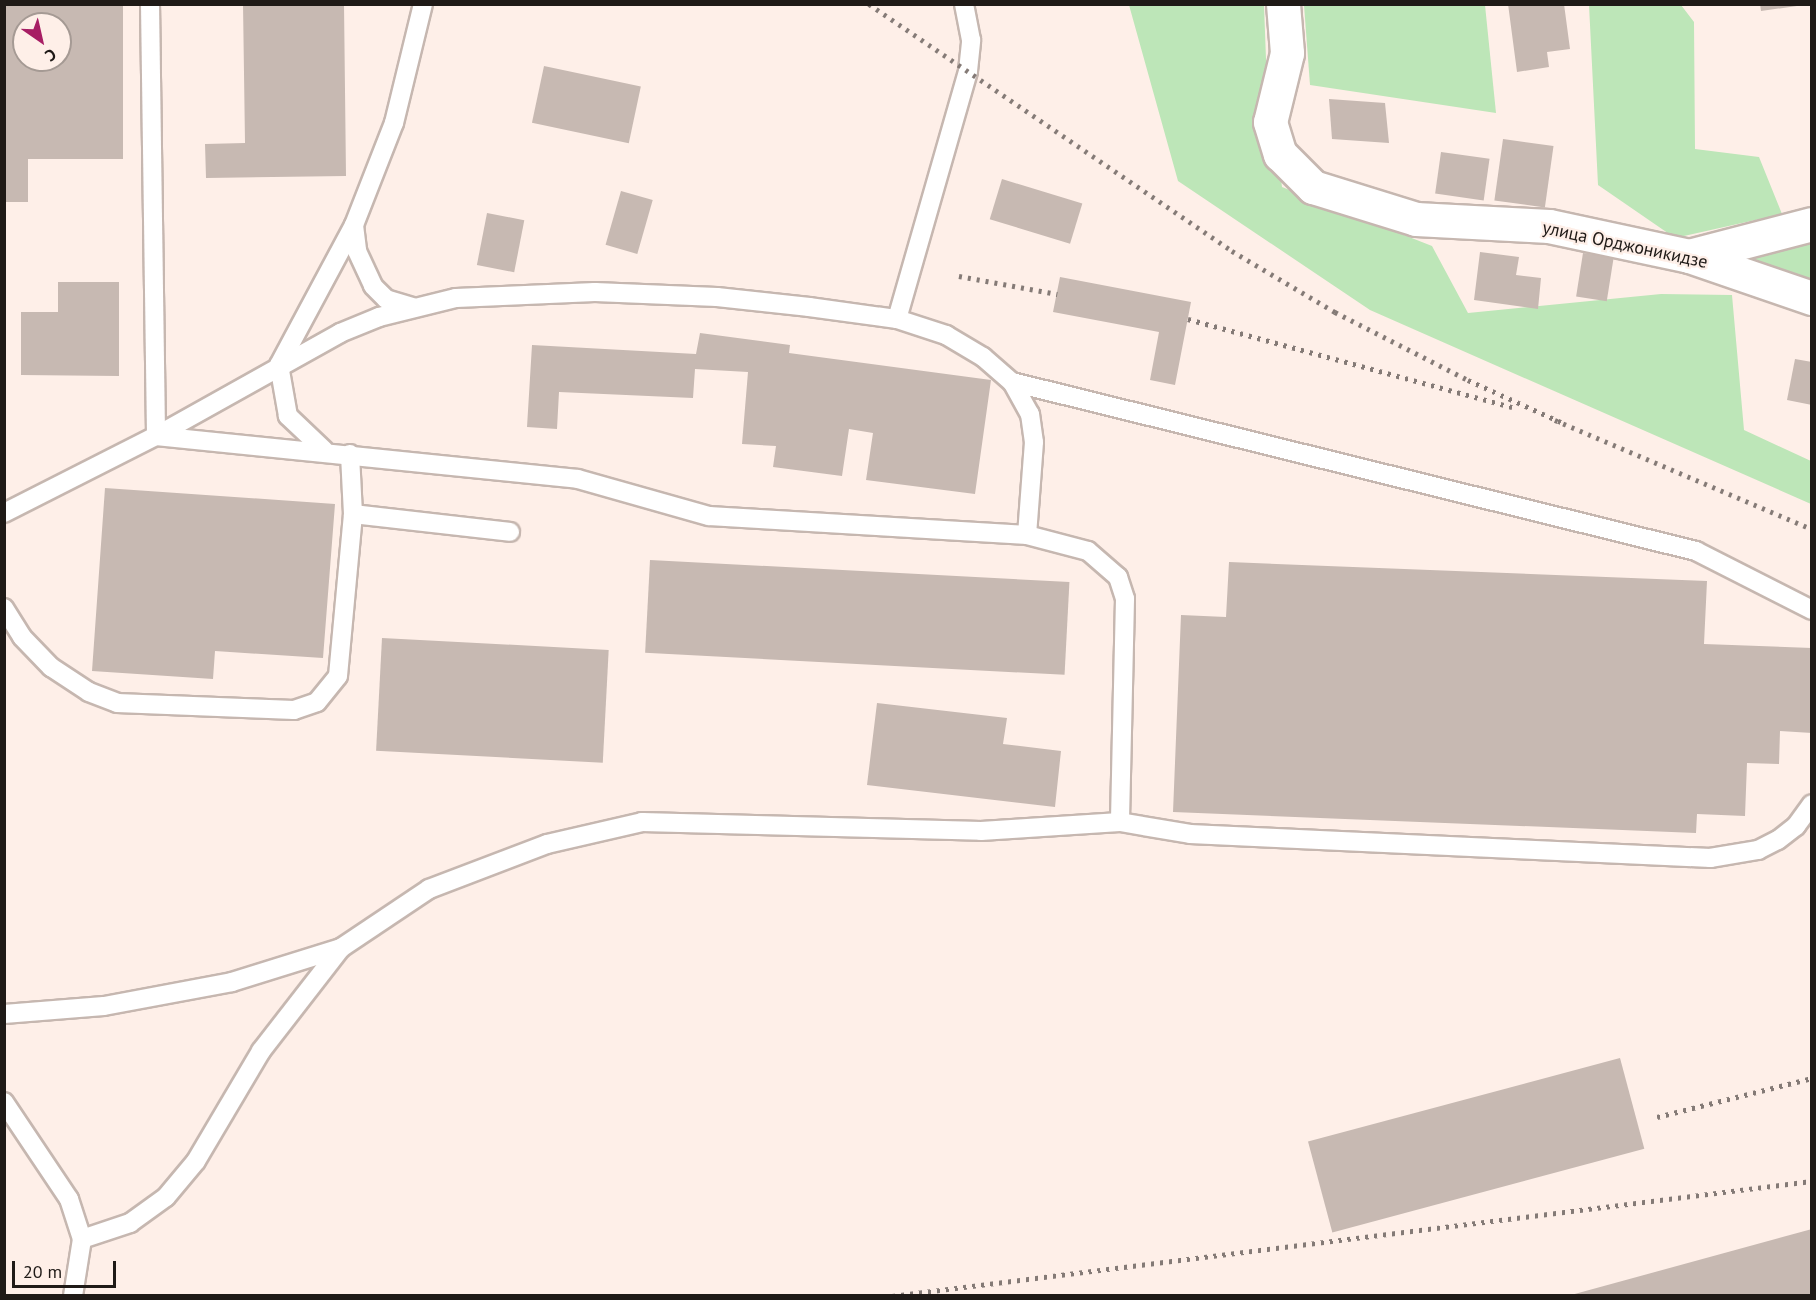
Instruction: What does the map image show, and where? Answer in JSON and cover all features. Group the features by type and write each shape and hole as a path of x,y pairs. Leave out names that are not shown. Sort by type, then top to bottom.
{"street":[{"name":"улица Орджоникидзе","path":"1283,4 1287,53 1270,122 1280,154 1313,187 1416,219 1549,226 1689,256 1812,298"},
{"path":"1689,256 1812,224"}],"lane":[{"path":"150,4 156,436"},
{"path":"324,450 288,416 279,365 354,225 394,123 423,4"},
{"path":"897,319 968,72 971,40 964,4"},
{"path":"354,225 357,251 373,286 386,298 413,307"},
{"path":"4,513 156,436 279,365 340,333 413,307 456,298 595,292 717,297 897,319 946,335 983,357 1012,382 1030,414 1034,442 1027,535"},
{"path":"1012,382 1696,551 1812,610"},
{"path":"156,436 324,450 578,479 709,516 1027,535 1088,551 1118,577 1125,599 1120,822"},
{"path":"4,608 22,637 51,668 89,692 117,703 294,710 317,702 338,676 353,514 350,454"},
{"path":"353,514 510,532"},
{"path":"4,1014 104,1006 232,982 340,948 429,889 547,844 642,822 981,831 1120,822 1191,834 1710,858 1758,849 1778,840 1796,826 1812,804"},
{"path":"82,1239 130,1223 166,1197 196,1161 261,1051 340,948"},
{"path":"4,1102 69,1198 82,1239 73,1296"}],"green space":[{"path":"1129,5 1264,5 1266,59 1282,187 1432,246 1468,313 1661,294 1732,295 1744,430 1811,461 1811,504 1370,310 1178,181"},
{"path":"1304,5 1485,5 1496,113 1310,85"},
{"path":"1589,5 1681,5 1694,22 1695,149 1759,157 1782,214 1675,238 1598,185"},
{"path":"1811,237 1811,282 1726,255"}],"building":[{"path":"4,4 123,4 123,159 28,159 28,202 4,202"},
{"path":"243,4 344,4 346,176 206,178 205,144 245,143"},
{"path":"1508,4 1564,4 1570,49 1547,52 1549,67 1517,72"},
{"path":"1760,4 1797,4 1797,6 1761,11"},
{"path":"544,66 641,87 629,143 532,123"},
{"path":"1329,99 1385,103 1389,143 1332,139"},
{"path":"1503,139 1554,146 1545,207 1494,200"},
{"path":"1441,152 1490,159 1484,200 1435,194"},
{"path":"1002,179 1082,204 1070,244 990,219"},
{"path":"621,191 653,200 637,254 606,245"},
{"path":"487,213 524,220 514,272 477,265"},
{"path":"1480,252 1519,257 1516,275 1541,278 1538,309 1474,300"},
{"path":"1583,253 1614,258 1607,301 1576,296"},
{"path":"1060,277 1191,302 1175,385 1150,380 1159,332 1053,312"},
{"path":"58,282 119,282 119,376 21,375 21,312 58,312"},
{"path":"700,333 790,345 789,353 991,380 975,494 866,480 873,433 849,429 842,476 773,467 776,446 742,444 748,372 695,369 693,398 559,392 557,429 527,427 532,345 696,354"},
{"path":"1795,359 1812,362 1812,405 1787,400"},
{"path":"105,488 335,504 323,658 215,651 213,679 92,671"},
{"path":"650,560 1069,582 1065,675 645,653"},
{"path":"1229,562 1707,581 1704,644 1812,648 1812,733 1780,731 1779,764 1747,763 1745,816 1697,814 1696,833 1173,812 1181,615 1226,617"},
{"path":"382,638 609,650 603,763 376,751"},
{"path":"877,703 1007,718 1003,744 1061,751 1055,807 867,785"},
{"path":"1620,1058 1644,1149 1332,1232 1308,1142"},
{"path":"1812,1229 1812,1296 1571,1296 1571,1295"}],"railway":[{"path":"869,4 1232,251 1335,312 1468,380 1561,422"},
{"path":"959,276 1057,294"},
{"path":"1188,319 1512,407"},
{"path":"1555,420 1812,529"},
{"path":"1657,1117 1812,1078"},
{"path":"892,1296 1812,1181"}]}
